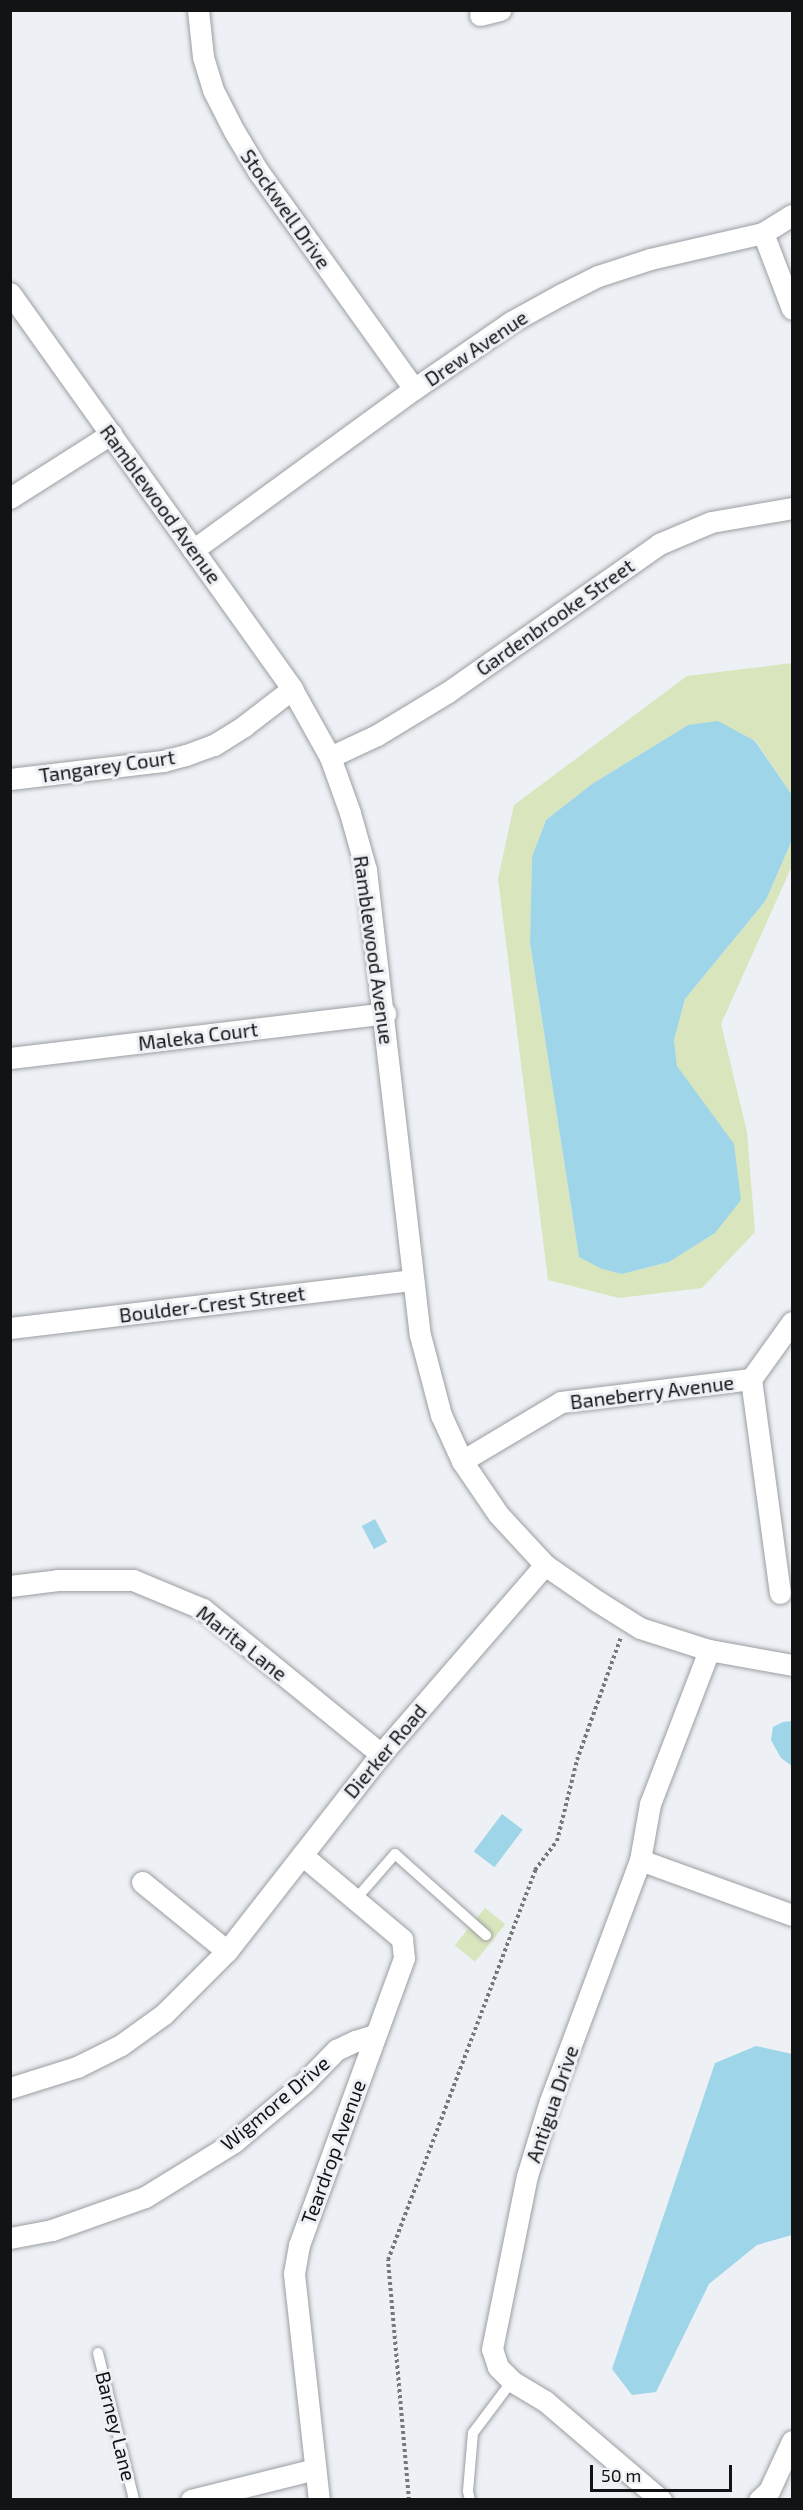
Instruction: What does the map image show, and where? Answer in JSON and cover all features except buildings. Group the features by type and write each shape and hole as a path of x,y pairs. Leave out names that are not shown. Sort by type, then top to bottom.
{"street":[{"name":"Stockwell Drive","path":"198,10 203,57 213,90 234,131 258,171 414,389"},
{"name":"Drew Avenue","path":"193,550 414,389 511,322 598,276 650,259 763,233 792,215"},
{"path":"763,233 792,309"},
{"name":"Ramblewood Avenue","path":"10,293 292,689 330,757 350,813 366,870 385,1013 420,1335 441,1415 462,1461 498,1514 545,1566"},
{"path":"10,498 111,434"},
{"name":"Gardenbrooke Street","path":"330,757 377,735 448,692 659,544 711,522 792,508"},
{"name":"Tangarey Court","path":"10,779 163,761 186,755 214,745 234,733 292,689"},
{"name":"Maleka Court","path":"10,1059 385,1013"},
{"name":"Boulder-Crest Street","path":"10,1328 413,1280"},
{"name":"Baneberry Avenue","path":"462,1461 561,1402 751,1379 792,1322"},
{"path":"751,1379 780,1593"},
{"path":"545,1566 640,1628 709,1650 792,1665"},
{"name":"Dierker Road","path":"10,2088 77,2067 122,2045 164,2014 227,1951 381,1754 545,1566"},
{"name":"Marita Lane","path":"10,1586 57,1580 133,1580 203,1609 381,1754"},
{"name":"Antigua Drive","path":"661,2499 545,2401 512,2381 498,2367 492,2349 527,2175 550,2101 639,1860 650,1804 709,1650"},
{"name":"Teardrop Avenue","path":"302,1855 402,1939 404,1958 300,2245 294,2274 320,2499"},
{"path":"639,1860 792,1915"},
{"path":"142,1882 227,1951"},
{"name":"Wigmore Drive","path":"10,2238 52,2230 145,2197 234,2142 305,2082 336,2050 355,2041 375,2036"},
{"path":"759,2499 770,2491 792,2441"},
{"path":"190,2499 315,2469"}],"lane":[{"path":"355,1900 394,1854 486,1935"},
{"name":"Barney Lane","path":"98,2353 134,2499"},
{"path":"470,2499 468,2491 473,2433 512,2381"}],"path":[{"path":"409,2499 388,2260 535,1870 556,1840 577,1760 627,1620"}],"green space":[{"path":"792,663 792,795 755,740 688,725 592,784 546,820 532,858 530,944 579,1257 622,1274 669,1262 715,1233 698,1097 677,1066 674,1040 685,999 766,900 792,840 792,866 721,1024 747,1132 755,1232 702,1288 619,1298 548,1280 498,879 514,805 687,676"},
{"path":"485,1908 505,1924 475,1962 455,1945"}],"water":[{"path":"718,721 755,741 792,795 792,840 766,900 685,999 674,1040 677,1066 734,1144 741,1200 715,1233 669,1262 622,1274 602,1269 579,1257 530,943 532,857 546,820 592,784 688,725"},
{"path":"375,1519 387,1542 374,1549 362,1526"},
{"path":"792,1721 792,1766 781,1758 771,1740 773,1727"},
{"path":"502,1814 523,1830 494,1867 474,1852"},
{"path":"756,2046 792,2054 792,2235 757,2245 709,2284 656,2392 632,2395 612,2369 715,2063"}]}
